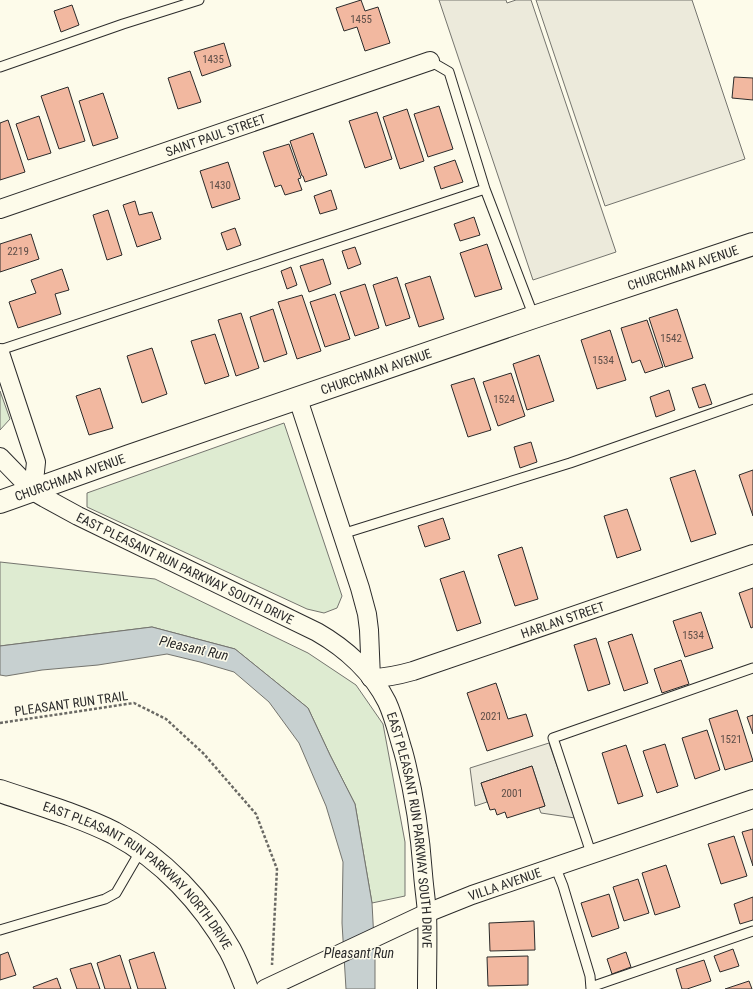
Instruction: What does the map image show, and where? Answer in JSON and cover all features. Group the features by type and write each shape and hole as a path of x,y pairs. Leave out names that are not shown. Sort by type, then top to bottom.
{"main road":[{"name":"CHURCHMAN AVENUE","path":"0,502 129,456 534,317 753,244"},
{"name":"EAST PLEASANT RUN PARKWAY NORTH DRIVE","path":"3,794 79,818 113,833 141,850 163,867 179,882 213,923 230,951 247,989"}],"street":[{"name":"SAINT PAUL STREET","path":"0,209 430,61"},
{"path":"0,353 36,462 33,491"},
{"path":"298,399 360,588 367,614 371,678"},
{"name":"EAST PLEASANT RUN PARKWAY SOUTH DRIVE","path":"0,457 33,491 78,516 317,632 331,640 350,656 371,678 391,712 412,785 420,835 427,913 427,989"},
{"name":"HARLAN STREET","path":"371,678 386,678 414,671 753,554"},
{"name":"VILLA AVENUE","path":"277,983 427,913 472,895 753,799"}],"lane":[{"path":"0,67 199,0"},
{"path":"430,61 449,72 485,190 534,317"},
{"path":"0,350 485,190"},
{"path":"342,534 570,463 753,399"},
{"path":"591,854 553,738 753,668"},
{"path":"0,930 105,899 116,893 141,850"},
{"path":"555,866 563,886 590,976 591,988 753,931"}],"path":[{"name":"PLEASANT RUN TRAIL","path":"0,724 134,703 166,719 204,754 256,814 277,869 272,965 277,983"}],"green space":[{"path":"0,391 10,419 0,430"},
{"path":"284,423 342,596 337,608 324,613 307,609 87,507 87,493"},
{"path":"0,562 155,579 308,653 356,685 383,724 405,842 405,896 372,903 355,804 308,708 235,649 152,627 0,646"}],"shaded area":[{"path":"439,0 506,0 507,3 516,0 531,0 616,252 533,280"},
{"path":"536,0 692,0 745,159 605,206"},
{"path":"549,743 575,818 541,813 539,808 545,806 532,766 481,783 487,802 475,806 470,768"}],"water":[{"name":"Pleasant Run","path":"152,627 235,649 308,708 355,804 372,903 375,989 346,989 342,923 343,862 326,806 299,743 269,702 234,672 167,654 98,665 42,670 6,676 0,675 0,646"}],"building":[{"path":"361,0 365,11 378,7 390,43 365,51 357,27 344,31 336,8"},
{"path":"72,5 79,25 61,32 54,11"},
{"path":"224,43 231,66 202,76 194,52"},
{"path":"190,71 201,102 178,109 168,78"},
{"path":"734,77 753,78 753,100 732,98"},
{"path":"68,87 85,141 59,149 41,96"},
{"path":"103,93 118,138 93,146 79,101"},
{"path":"439,106 453,149 428,157 414,114"},
{"path":"407,109 424,161 400,169 383,117"},
{"path":"377,112 392,159 365,168 349,121"},
{"path":"39,116 51,153 28,160 16,124"},
{"path":"8,120 25,172 0,180 0,123"},
{"path":"313,133 327,175 305,182 290,141"},
{"path":"289,144 301,178 298,179 302,190 285,195 281,185 275,187 263,152"},
{"path":"455,160 463,182 441,189 434,167"},
{"path":"228,162 240,199 212,208 200,171"},
{"path":"331,190 337,209 320,214 314,196"},
{"path":"135,201 139,215 152,212 161,239 137,247 123,205"},
{"path":"108,210 122,255 107,260 93,215"},
{"path":"474,217 480,235 460,241 454,224"},
{"path":"235,228 241,245 227,250 221,233"},
{"path":"31,234 39,259 0,272 0,244"},
{"path":"487,244 502,289 475,297 460,253"},
{"path":"355,247 361,264 348,269 342,251"},
{"path":"323,259 331,284 309,292 300,266"},
{"path":"291,267 297,285 287,289 281,271"},
{"path":"62,269 69,290 55,294 61,314 18,328 9,302 36,293 31,280"},
{"path":"430,276 444,319 419,327 405,284"},
{"path":"397,277 410,318 386,326 373,285"},
{"path":"365,284 379,328 355,336 340,292"},
{"path":"335,294 350,339 325,347 310,302"},
{"path":"302,295 321,351 297,359 278,302"},
{"path":"273,309 287,354 264,362 250,317"},
{"path":"677,309 693,358 665,367 649,318"},
{"path":"241,313 259,368 236,376 218,320"},
{"path":"647,320 663,367 645,373 640,360 632,363 621,328"},
{"path":"610,330 626,380 597,389 581,340"},
{"path":"215,334 229,376 205,384 191,341"},
{"path":"152,348 167,394 142,403 127,356"},
{"path":"539,355 554,401 527,410 513,364"},
{"path":"511,373 525,416 498,426 483,382"},
{"path":"474,378 491,430 468,437 451,385"},
{"path":"705,384 712,404 699,408 692,388"},
{"path":"100,388 113,428 89,435 76,396"},
{"path":"669,390 675,410 656,417 650,397"},
{"path":"531,442 537,462 520,468 514,447"},
{"path":"695,470 716,534 691,542 670,478"},
{"path":"753,470 753,516 739,475"},
{"path":"627,509 641,550 617,558 604,516"},
{"path":"443,518 450,539 425,547 418,526"},
{"path":"522,547 538,599 515,606 498,555"},
{"path":"464,571 481,623 457,631 440,579"},
{"path":"753,588 753,627 751,628 739,593"},
{"path":"701,612 713,648 685,657 673,621"},
{"path":"632,634 648,683 624,691 608,642"},
{"path":"596,638 610,684 588,691 574,645"},
{"path":"681,660 689,684 662,693 654,669"},
{"path":"496,683 508,719 526,714 533,736 487,751 467,693"},
{"path":"737,710 753,761 725,770 709,719"},
{"path":"753,715 753,734 747,717"},
{"path":"707,730 720,770 695,779 682,738"},
{"path":"665,744 678,786 657,793 643,751"},
{"path":"626,745 643,796 618,804 602,753"},
{"path":"532,766 545,806 507,818 505,812 497,815 495,809 490,810 481,783"},
{"path":"753,829 753,866 742,832"},
{"path":"734,836 747,876 721,884 708,844"},
{"path":"666,865 680,907 655,915 642,873"},
{"path":"638,879 649,913 624,921 613,887"},
{"path":"609,894 619,928 592,937 581,903"},
{"path":"753,897 753,920 740,924 734,904"},
{"path":"534,921 535,950 490,951 489,923"},
{"path":"733,949 739,966 720,972 714,956"},
{"path":"8,952 16,975 0,980 0,955"},
{"path":"154,952 166,989 138,989 129,960"},
{"path":"626,952 631,967 612,974 607,959"},
{"path":"120,955 131,989 105,989 97,963"},
{"path":"528,956 528,985 488,986 487,957"},
{"path":"704,960 711,981 687,989 682,989 676,969"},
{"path":"91,963 100,989 77,989 70,969"},
{"path":"57,978 61,989 34,989 33,987"},
{"path":"749,981 752,989 725,989"}]}
